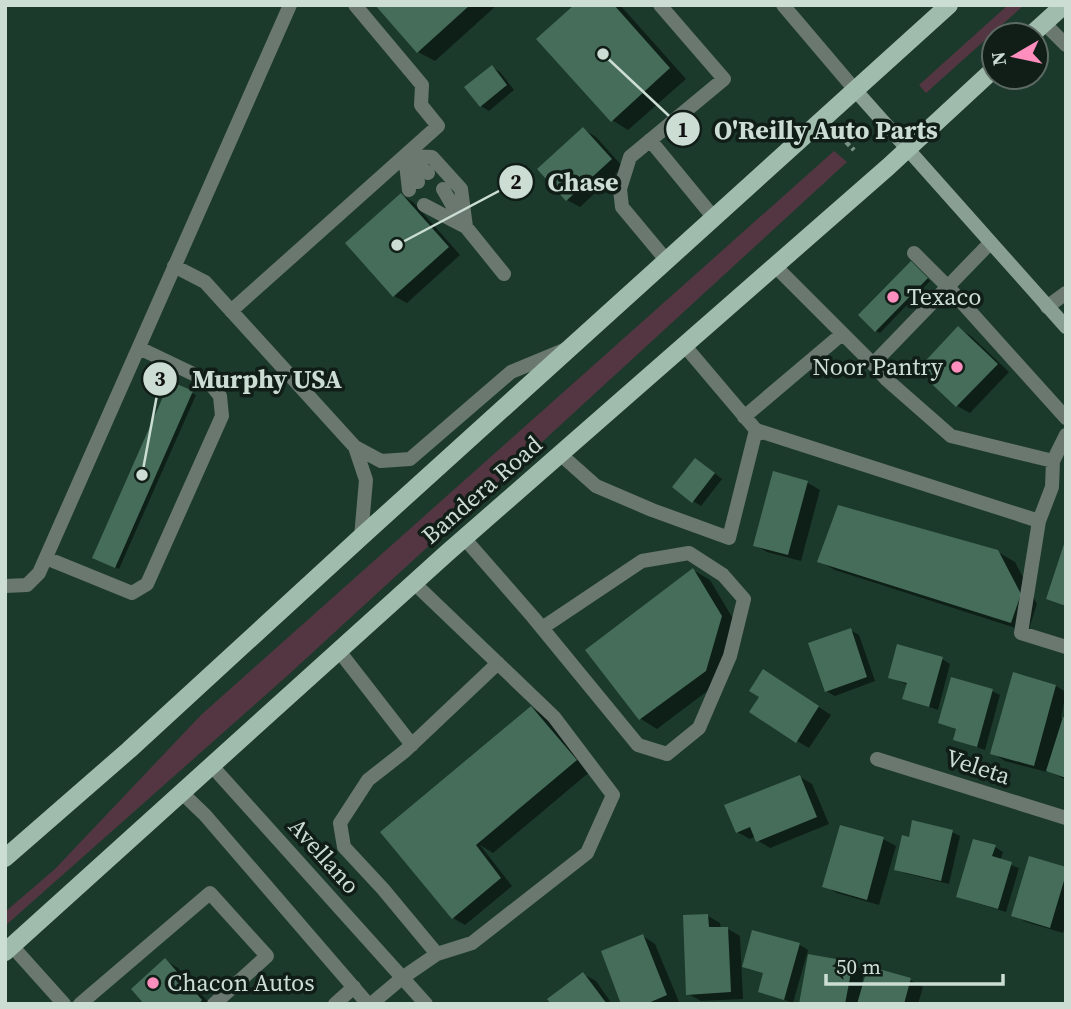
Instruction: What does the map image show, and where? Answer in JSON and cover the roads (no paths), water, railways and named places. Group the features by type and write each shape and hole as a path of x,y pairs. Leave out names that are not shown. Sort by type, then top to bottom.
{"main road":[{"name":"Bandera Road","path":"5,858 129,750 949,5"},
{"path":"1047,21 1064,5"},
{"name":"Bandera Road","path":"8,949 464,538 775,266 980,82"},
{"path":"856,91 1066,327"}],"street":[{"path":"5,586 27,585 39,573 290,5"},
{"path":"231,311 438,126 421,105 422,85 355,5"},
{"path":"660,5 724,79 631,157 620,189 622,206 667,261"},
{"path":"783,5 856,91"},
{"path":"1050,36 1066,45"},
{"path":"650,140 714,218"},
{"path":"405,156 418,182 405,156"},
{"path":"405,156 432,158 461,189 466,227"},
{"path":"466,227 433,197 466,227 504,274"},
{"path":"873,364 990,243"},
{"path":"914,253 1066,418"},
{"path":"174,266 205,282 355,447 381,461 410,458 511,372 571,348"},
{"path":"775,266 886,379 951,436 1053,461"},
{"path":"1047,307 1066,293"},
{"path":"744,417 842,334"},
{"path":"684,345 756,430 1039,521"},
{"path":"46,558 132,593 147,584 222,416 220,396 208,381 139,348"},
{"path":"560,454 596,486 729,538 756,430"},
{"path":"1066,435 1053,461 1052,486 1039,521 1021,633 1066,647"},
{"path":"355,447 366,480 361,537"},
{"path":"464,538 638,745 667,754 699,728 730,656 744,599 723,575 689,553 642,561 542,628"},
{"path":"181,792 205,815 370,1004 437,954 472,943 587,853 614,795 554,717 414,583"},
{"path":"339,651 412,745"},
{"path":"437,954 383,889 344,848 340,823 368,780 412,745 498,663"},
{"name":"Veleta","path":"877,758 1066,818"},
{"name":"Avellano","path":"211,765 426,1004"},
{"path":"80,1004 210,893 267,956 214,1004"},
{"path":"8,949 64,1004"},
{"path":"335,1004 354,987"}],"place":[{"name":"O'Reilly Auto Parts","path":"603,54"},
{"name":"Chase","path":"397,245"},
{"name":"Texaco","path":"893,297"},
{"name":"Noor Pantry","path":"957,367"},
{"name":"Murphy USA","path":"142,475"},
{"name":"Chacon Autos","path":"153,983"}]}
